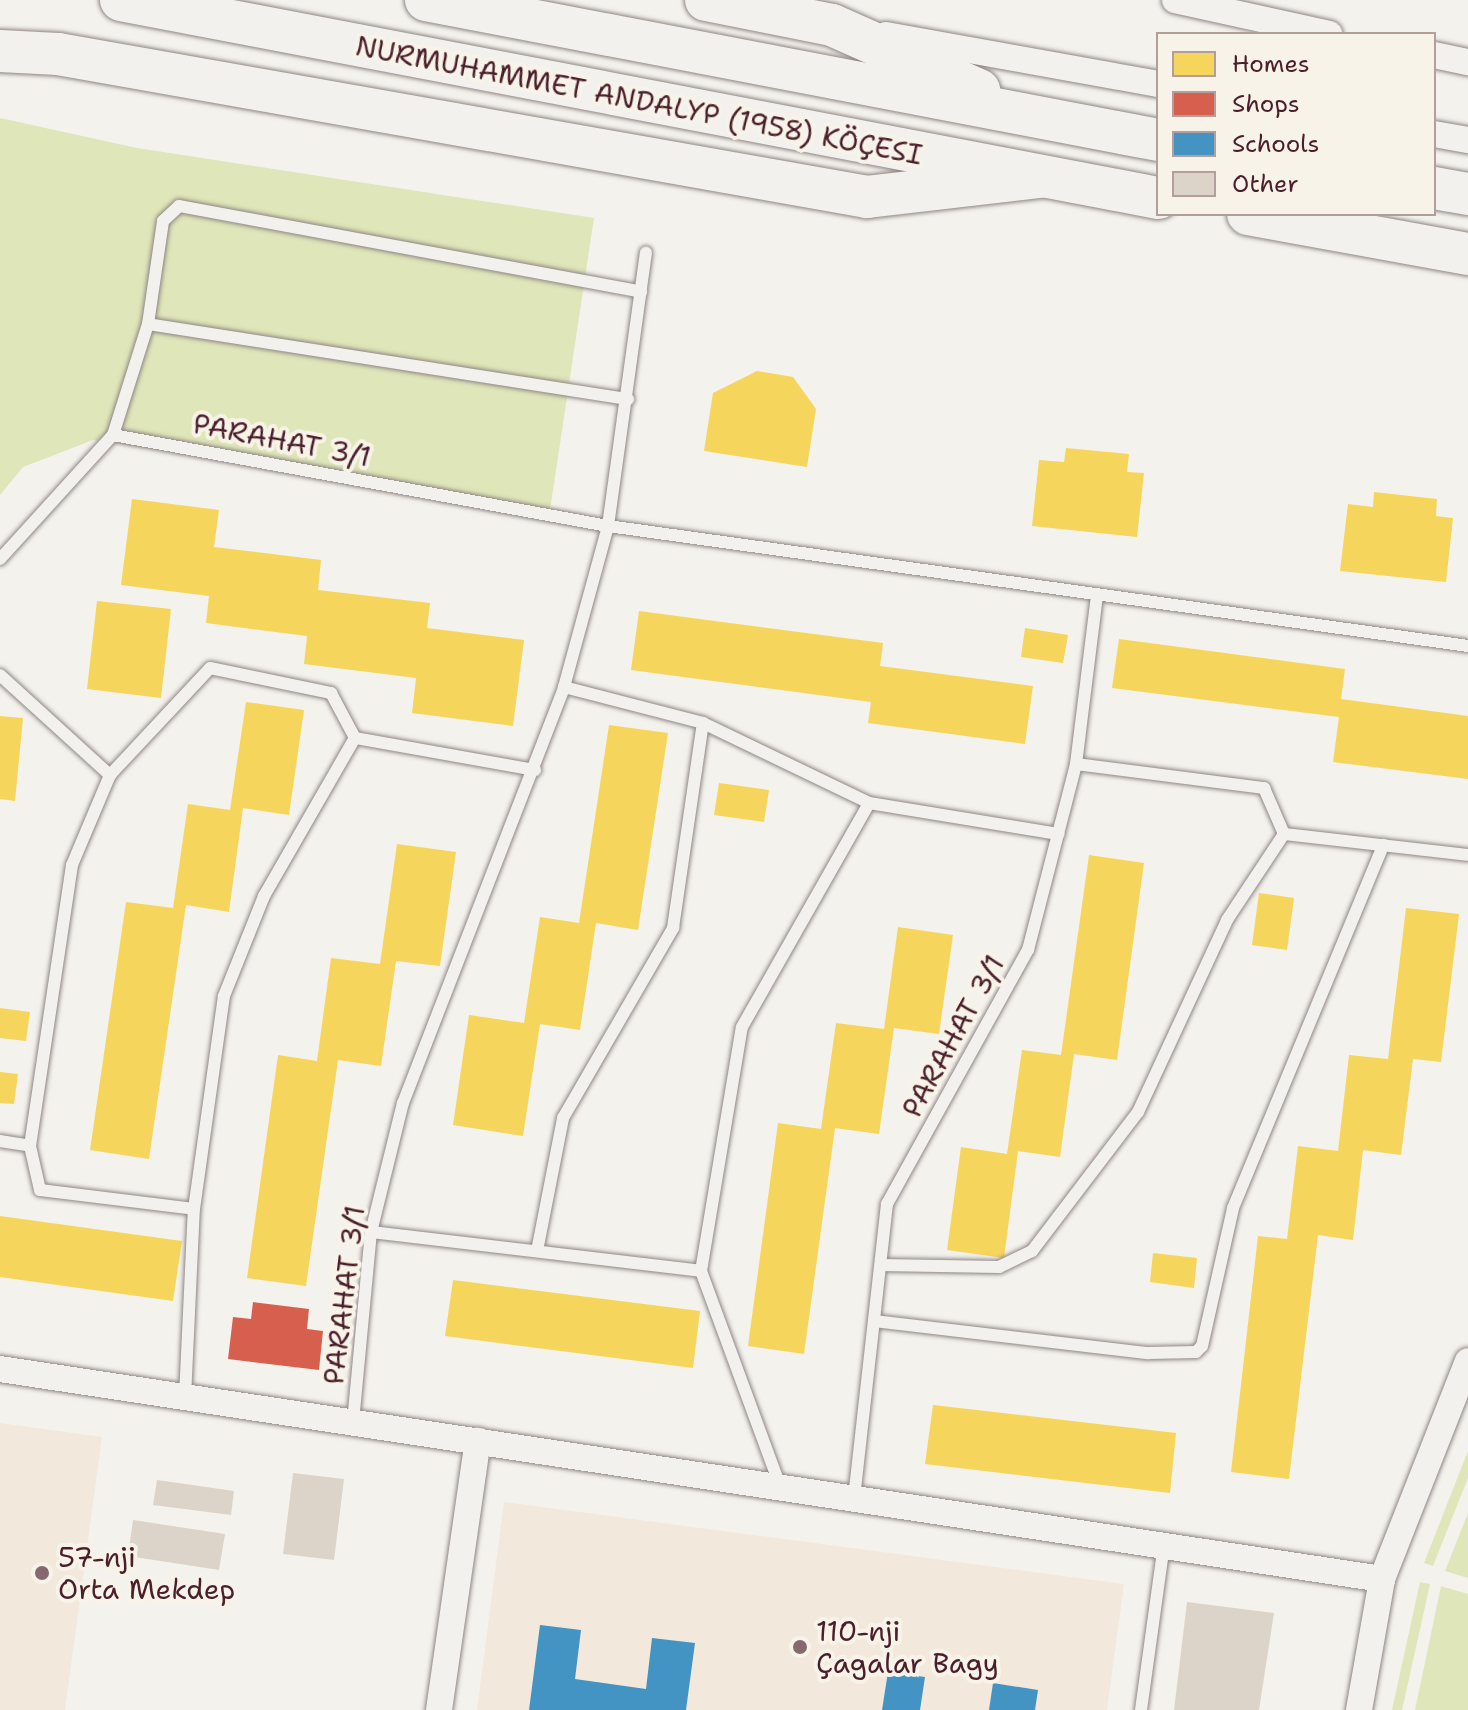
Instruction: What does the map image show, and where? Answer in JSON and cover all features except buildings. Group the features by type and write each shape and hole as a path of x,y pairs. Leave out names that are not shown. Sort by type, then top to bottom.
{"main road":[{"name":"NURMUHAMMET ANDALYP (1958) KÖÇESI","path":"121,0 1156,198"},
{"name":"NURMUHAMMET ANDALYP (1958) KÖÇESI","path":"426,0 1156,140"},
{"path":"706,0 832,25 1050,121"},
{"path":"0,51 58,54 867,197 1041,177"},
{"path":"1436,188 1468,194"},
{"path":"1259,216 1468,254"}],"street":[{"path":"1175,0 1253,8 1323,32"},
{"path":"832,25 1156,84"},
{"path":"1436,55 1468,62"},
{"path":"1436,134 1468,140"},
{"path":"1359,1710 1382,1579 1468,1361"},
{"path":"0,1369 1382,1579"},
{"path":"439,1710 478,1441"}],"lane":[{"path":"0,559 113,435 148,324 163,221 179,206 641,292"},
{"name":"PARAHAT 3/1","path":"353,1422 371,1232 403,1103 535,770 564,687 608,526 646,253"},
{"path":"148,324 628,399"},
{"name":"PARAHAT 3/1","path":"113,435 608,526 1468,646"},
{"name":"PARAHAT 3/1","path":"854,1498 887,1204 1028,950 1076,764 1097,595"},
{"path":"194,1209 40,1190 30,1146 72,865 110,775 210,668 331,693 355,738"},
{"path":"0,675 110,775"},
{"path":"564,687 703,723 869,803 1058,834"},
{"path":"537,1251 563,1118 673,928 703,723"},
{"path":"355,738 535,770"},
{"path":"185,1397 194,1209 224,996 264,896 355,738"},
{"path":"1076,764 1264,788 1284,834"},
{"path":"781,1488 701,1271 742,1027 869,803"},
{"path":"1284,834 1468,855"},
{"path":"881,1265 999,1267 1032,1251 1138,1112 1227,920 1284,834"},
{"path":"874,1321 1148,1353 1196,1352 1202,1346 1233,1208 1383,845"},
{"path":"0,1141 30,1146"},
{"path":"371,1232 701,1271"},
{"path":"1141,1710 1164,1545"}],"shaded area":[{"name":"57-nji Orta Mekdep","path":"0,1423 102,1437 65,1710 0,1710"},
{"name":"110-nji Çagalar Bagy","path":"504,1502 1124,1584 1107,1710 477,1710"}],"green space":[{"path":"0,118 137,148 594,218 550,510 93,440 23,467 0,495"},
{"path":"1468,1451 1468,1478 1433,1566 1424,1563"},
{"path":"1468,1513 1468,1578 1445,1571"},
{"path":"1420,1582 1430,1584 1402,1710 1392,1710"},
{"path":"1441,1586 1468,1594 1468,1710 1415,1710"}],"place":[{"name":"57-nji Orta Mekdep","path":"42,1573"},
{"name":"110-nji Çagalar Bagy","path":"800,1647"}]}
